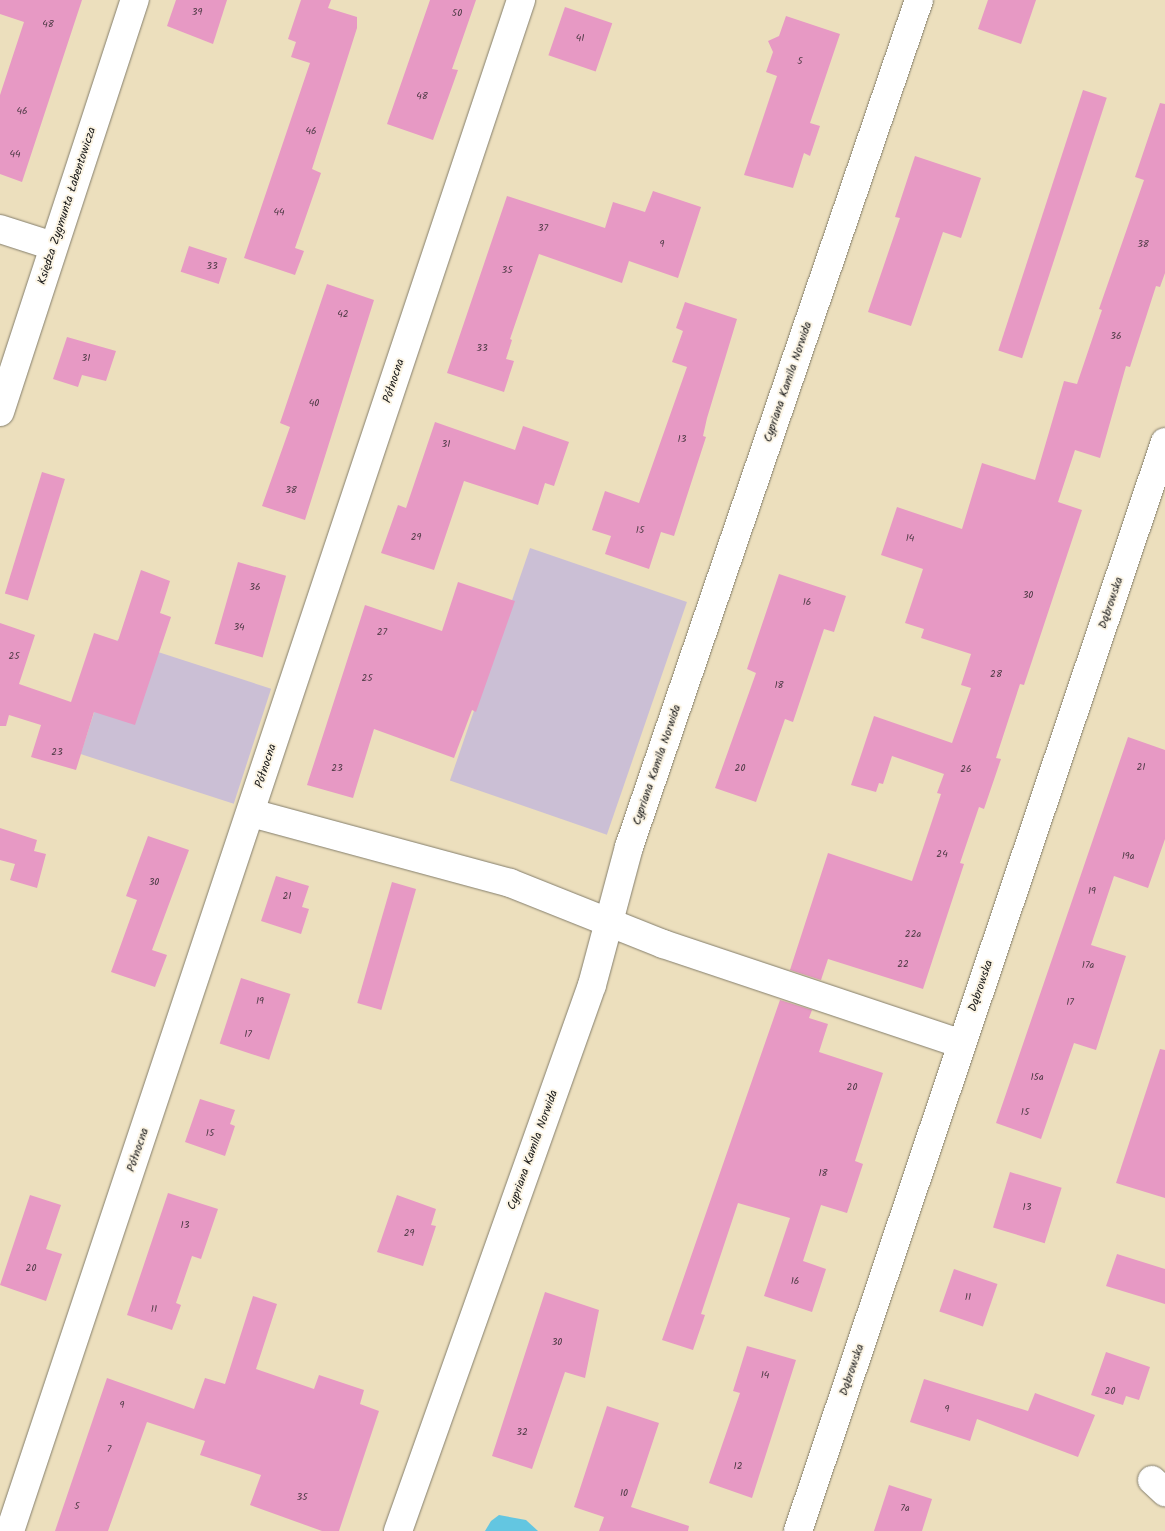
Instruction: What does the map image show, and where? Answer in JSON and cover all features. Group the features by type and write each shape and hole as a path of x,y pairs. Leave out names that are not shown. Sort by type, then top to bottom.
{"street":[{"name":"Księdza Zygmunta Łabentowicza","path":"0,412 135,0"},
{"name":"Północna","path":"10,1531 521,0"},
{"name":"Cypriana Kamila Norwida","path":"398,1531 592,985 629,847 919,0"},
{"path":"0,229 53,246"},
{"name":"Dąbrowska","path":"798,1531 1165,442"},
{"path":"251,813 510,883 609,920 663,944 962,1044"}],"shaded area":[{"path":"530,548 687,602 607,835 450,781"},
{"path":"118,639 271,689 234,804 81,754"}],"water":[{"path":"499,1515 526,1520 538,1531 485,1531 491,1521"}],"building":[{"path":"0,0 82,0 22,182 0,174 0,95 24,22 0,14"},
{"path":"176,0 227,0 213,44 167,26"},
{"path":"301,0 331,0 328,8 357,17 357,28 312,169 321,173 295,248 304,251 295,275 244,258 310,63 291,57 296,42 288,39"},
{"path":"430,0 476,0 452,69 458,70 433,140 387,124"},
{"path":"988,0 1036,0 1021,44 978,29"},
{"path":"565,7 612,23 596,71 548,55"},
{"path":"786,16 840,34 810,123 820,126 810,156 804,153 793,188 744,175 777,76 766,72 773,52 768,41 779,36"},
{"path":"1083,90 1107,98 1022,358 998,351"},
{"path":"1160,103 1165,104 1165,273 1160,287 1156,286 1130,367 1126,366 1100,458 1075,450 1058,502 1082,510 1024,685 1020,684 996,758 1001,759 984,809 979,807 960,863 964,864 923,989 828,959 821,980 790,970 828,853 912,881 941,794 937,793 944,774 892,756 883,784 879,783 876,792 851,785 874,716 952,743 971,688 961,685 971,654 921,638 924,629 905,623 923,569 881,555 897,507 962,529 982,463 1035,480 1064,381 1077,384 1102,310 1099,309 1144,180 1135,177"},
{"path":"915,156 981,178 961,238 943,232 911,326 868,312 900,218 895,217"},
{"path":"653,191 701,207 678,278 629,261 622,283 539,254 510,339 512,340 506,359 514,361 504,392 447,373 507,196 605,228 613,202 645,212"},
{"path":"189,246 227,258 219,284 181,272"},
{"path":"327,284 374,300 305,520 262,506 290,427 280,423"},
{"path":"685,302 737,319 707,418 703,436 706,437 674,536 661,532 649,569 605,554 611,536 592,530 605,491 639,503 687,367 672,362 683,331 676,328"},
{"path":"67,337 116,351 106,381 82,375 78,387 53,379"},
{"path":"435,422 515,450 523,426 569,442 554,486 545,483 538,505 464,481 434,570 381,553 398,505 406,508"},
{"path":"42,472 65,479 28,600 5,593"},
{"path":"238,562 286,576 263,657 215,644"},
{"path":"141,570 170,581 160,613 171,617 135,725 94,712 76,770 31,757 41,725 9,715 6,726 0,726 0,623 35,635 19,684 71,702 94,633 118,641"},
{"path":"779,574 846,596 834,632 824,629 793,722 785,719 756,802 715,788 756,673 747,669"},
{"path":"458,582 515,601 476,712 472,710 454,758 374,729 353,798 307,785 365,605 442,631"},
{"path":"1128,737 1165,750 1165,839 1148,888 1114,876 1091,945 1126,956 1096,1050 1074,1043 1041,1139 996,1123"},
{"path":"0,828 37,840 34,851 46,854 37,888 10,880 15,864 0,860"},
{"path":"148,836 189,850 152,950 167,955 155,987 111,972 137,900 126,896"},
{"path":"276,876 309,886 302,907 309,909 301,934 261,921"},
{"path":"392,882 416,889 381,1010 357,1003"},
{"path":"241,978 290,994 269,1060 220,1044"},
{"path":"780,1000 812,1010 809,1018 828,1024 819,1052 883,1073 855,1161 863,1164 847,1213 821,1205 803,1261 826,1269 812,1312 764,1296 790,1218 738,1203 701,1314 705,1315 693,1350 662,1340"},
{"path":"1160,1049 1165,1050 1165,1198 1116,1183"},
{"path":"200,1099 235,1110 230,1124 235,1126 225,1156 185,1142"},
{"path":"1010,1172 1062,1188 1045,1243 993,1227"},
{"path":"168,1193 218,1209 201,1259 192,1256 176,1303 181,1305 172,1330 127,1315"},
{"path":"30,1195 61,1205 46,1249 62,1254 46,1301 0,1285"},
{"path":"397,1195 436,1209 431,1225 436,1226 423,1266 377,1252"},
{"path":"1117,1254 1165,1269 1165,1304 1106,1286"},
{"path":"954,1269 997,1284 983,1327 939,1312"},
{"path":"545,1292 599,1310 585,1378 565,1372 532,1469 492,1456"},
{"path":"253,1296 277,1304 256,1369 314,1389 319,1375 364,1390 360,1404 379,1411 339,1531 322,1531 250,1505 261,1475 200,1455 205,1441 147,1422 108,1531 55,1531 107,1378 194,1409 205,1378 225,1384"},
{"path":"747,1346 796,1360 752,1498 709,1483 740,1393 733,1391"},
{"path":"1106,1352 1150,1367 1139,1400 1126,1396 1123,1405 1091,1395"},
{"path":"924,1379 1028,1411 1035,1393 1095,1415 1078,1457 977,1419 970,1441 910,1422"},
{"path":"607,1406 659,1423 631,1507 689,1526 688,1531 599,1531 604,1517 574,1507"},
{"path":"889,1485 932,1499 922,1531 874,1531"}]}
